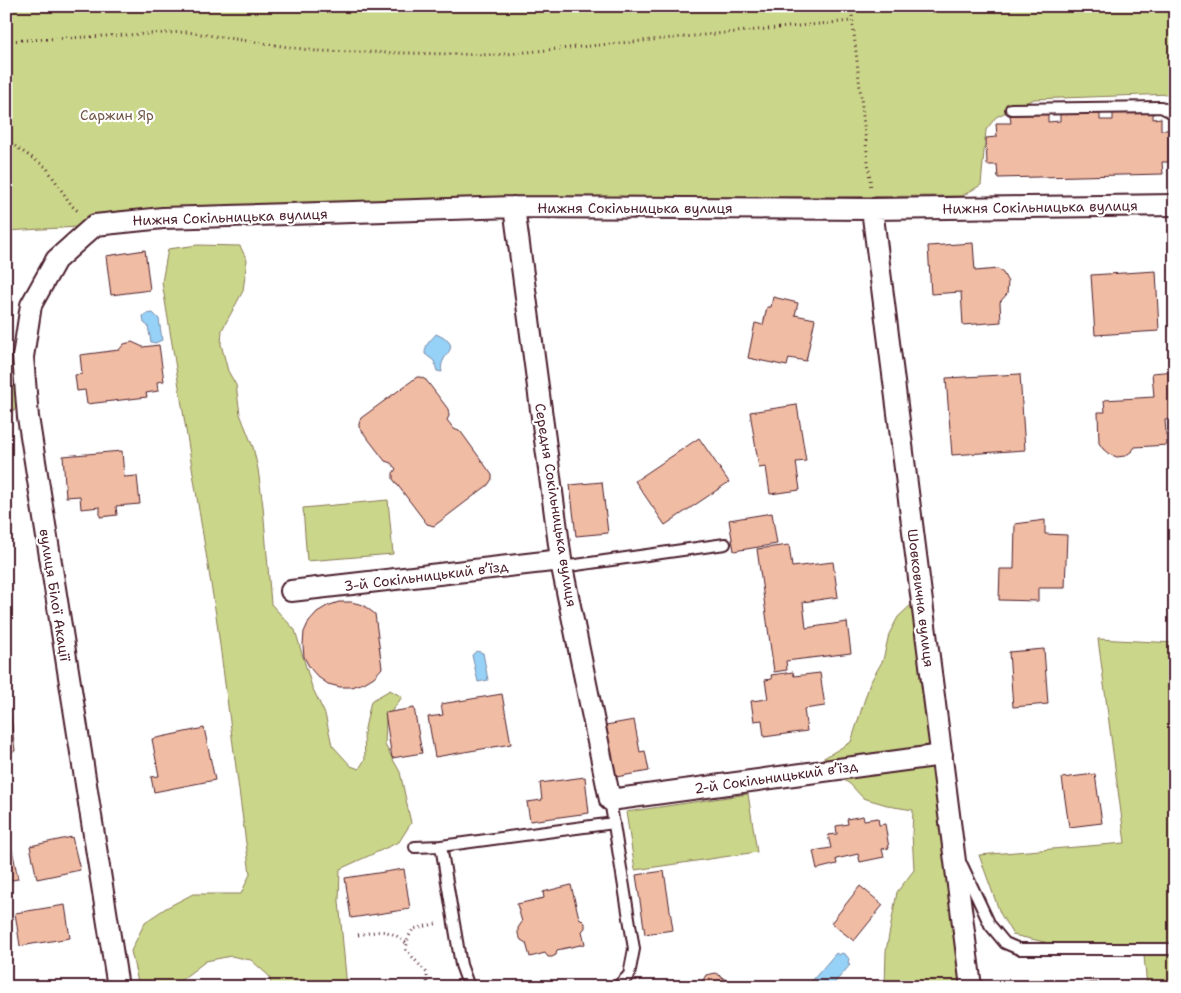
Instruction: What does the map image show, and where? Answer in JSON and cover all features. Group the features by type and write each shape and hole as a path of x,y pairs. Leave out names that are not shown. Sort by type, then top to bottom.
{"street":[{"name":"Нижня Сокільницька вулиця","path":"95,225 163,218 514,207 872,209 1175,205"},
{"name":"Середня Сокільницька вулиця","path":"514,207 562,563 610,800"},
{"name":"Шовковична вулиця","path":"872,209 971,987"},
{"name":"вулиця Білої Акації","path":"95,225 56,260 31,306 23,357 28,418 118,987"},
{"name":"3-й Сокільницький в’їзд","path":"291,591 562,563"},
{"name":"2-й Сокільницький в’їзд","path":"610,800 942,755"}],"lane":[{"path":"1011,109 1161,107 1175,114"},
{"path":"562,563 725,544"},
{"path":"610,800 634,949 628,975 617,987"},
{"path":"415,847 441,846 614,823"},
{"path":"441,846 461,966 469,987"},
{"path":"953,847 990,926 1004,943 1019,950 1175,949"}],"path":[{"path":"851,6 851,21 872,209"},
{"path":"6,41 187,32 316,51 495,55 851,21"},
{"path":"6,142 46,167 72,206 95,225"},
{"path":"427,987 427,973 406,950 407,944 413,929 453,920"},
{"path":"358,935 383,930 397,935 407,944"},
{"path":"427,982 436,987"}],"green space":[{"name":"Саржин Яр","path":"6,6 1175,6 1175,111 1171,109 1172,94 1034,99 996,117 986,130 981,185 962,196 605,198 6,231"},
{"path":"198,245 240,246 247,260 243,291 222,330 221,344 228,371 236,385 240,414 253,447 258,469 271,604 295,630 312,687 325,714 332,745 351,766 359,769 365,759 364,733 371,701 390,690 402,697 386,719 385,745 400,772 411,823 399,842 340,869 339,901 347,987 272,987 269,976 251,960 231,956 206,961 172,987 139,987 131,951 145,922 166,908 193,894 241,894 250,874 216,615 162,282 168,249"},
{"path":"6,357 17,368 20,386 15,409 6,415"},
{"path":"388,500 393,554 307,561 303,508"},
{"path":"914,602 965,987 885,987 886,951 897,892 914,870 913,810 894,807 863,798 850,784 817,762 851,742 870,683 883,660 889,634 898,617"},
{"path":"1098,639 1175,643 1175,987 1147,987 1144,956 1147,943 1049,943 1013,935 1000,913 979,855 1125,843"},
{"path":"748,794 757,852 635,870 626,812"}],"water":[{"path":"153,313 159,319 162,340 155,343 151,342 148,326 144,323 143,316"},
{"path":"436,334 450,343 451,347 443,360 442,372 437,371 434,361 425,354 427,345"},
{"path":"477,651 483,653 488,680 478,682 472,655"},
{"path":"836,953 846,955 850,965 831,987 817,987 811,982"},
{"path":"1057,981 1058,987 1028,987 1028,984"}],"building":[{"path":"1153,111 1153,119 1161,118 1161,130 1169,130 1169,162 1162,162 1163,174 998,178 997,165 987,165 986,138 997,137 996,123 1011,123 1010,115 1048,114 1048,122 1060,121 1060,114 1100,112 1100,120 1113,120 1113,112"},
{"path":"973,243 975,271 998,269 1003,273 1008,282 1007,294 1000,302 1001,322 963,325 961,292 931,294 928,246"},
{"path":"145,250 150,290 111,295 106,256"},
{"path":"1156,271 1159,331 1095,335 1091,275"},
{"path":"773,297 798,303 795,315 815,319 806,361 789,358 787,366 748,358 755,323 763,325 767,307 771,307"},
{"path":"132,342 143,347 159,345 164,381 157,382 158,391 146,393 147,397 87,404 85,390 77,391 75,375 82,374 80,355 119,350 124,344"},
{"path":"1175,371 1175,402 1172,402 1173,419 1165,420 1167,445 1135,447 1125,456 1117,457 1103,449 1099,443 1098,412 1105,412 1104,400 1154,397 1152,373"},
{"path":"1020,374 1025,450 952,455 946,378"},
{"path":"417,377 426,380 448,409 449,416 447,420 454,429 461,432 492,475 488,485 434,526 427,524 393,479 393,473 396,469 391,463 385,461 359,427 361,418"},
{"path":"797,405 806,461 796,462 800,490 770,494 766,467 759,468 750,412"},
{"path":"699,438 729,482 665,525 635,481"},
{"path":"122,451 124,477 137,476 140,504 116,506 117,515 100,517 100,507 81,509 80,496 66,497 63,456"},
{"path":"602,482 608,533 576,536 570,485"},
{"path":"772,513 777,544 734,551 729,520"},
{"path":"1045,520 1045,534 1067,535 1065,588 1038,588 1038,601 999,600 1000,569 1014,569 1015,524"},
{"path":"789,545 792,567 833,562 838,597 803,602 806,628 847,622 851,653 786,661 787,670 774,672 757,549"},
{"path":"339,602 363,605 375,614 382,668 374,677 352,687 328,684 310,668 304,657 304,632 309,621 317,612"},
{"path":"1044,649 1048,704 1013,707 1009,652"},
{"path":"793,672 794,676 820,673 825,706 804,709 807,731 764,737 762,720 754,721 751,701 768,699 765,680 772,679 771,675"},
{"path":"502,694 511,744 435,757 428,717 443,715 441,704"},
{"path":"6,708 10,708 15,751 6,752"},
{"path":"414,708 422,753 392,758 385,713"},
{"path":"634,720 640,752 645,751 649,771 616,777 606,725"},
{"path":"204,728 215,780 154,792 151,777 159,776 152,739"},
{"path":"1095,774 1102,823 1069,827 1062,778"},
{"path":"585,777 589,813 530,821 527,802 542,800 540,783"},
{"path":"863,816 864,820 878,818 879,825 885,824 889,848 882,849 884,857 860,862 858,854 836,859 837,864 817,869 813,851 831,848 828,835 837,834 836,826 848,824 847,819"},
{"path":"72,837 80,870 37,879 30,846"},
{"path":"12,849 18,879 6,881 6,851"},
{"path":"404,869 410,909 351,918 345,878"},
{"path":"664,871 673,930 645,934 636,875"},
{"path":"571,885 579,918 585,923 585,928 582,931 585,944 557,950 556,955 552,957 548,957 545,953 530,957 526,943 521,940 518,934 518,928 522,922 517,904 544,898 543,892"},
{"path":"860,886 883,905 854,941 831,923"},
{"path":"65,905 70,938 20,946 15,913"},
{"path":"716,973 726,980 727,987 699,987 706,975"},
{"path":"1097,982 1098,987 1060,986 1082,984"}]}
